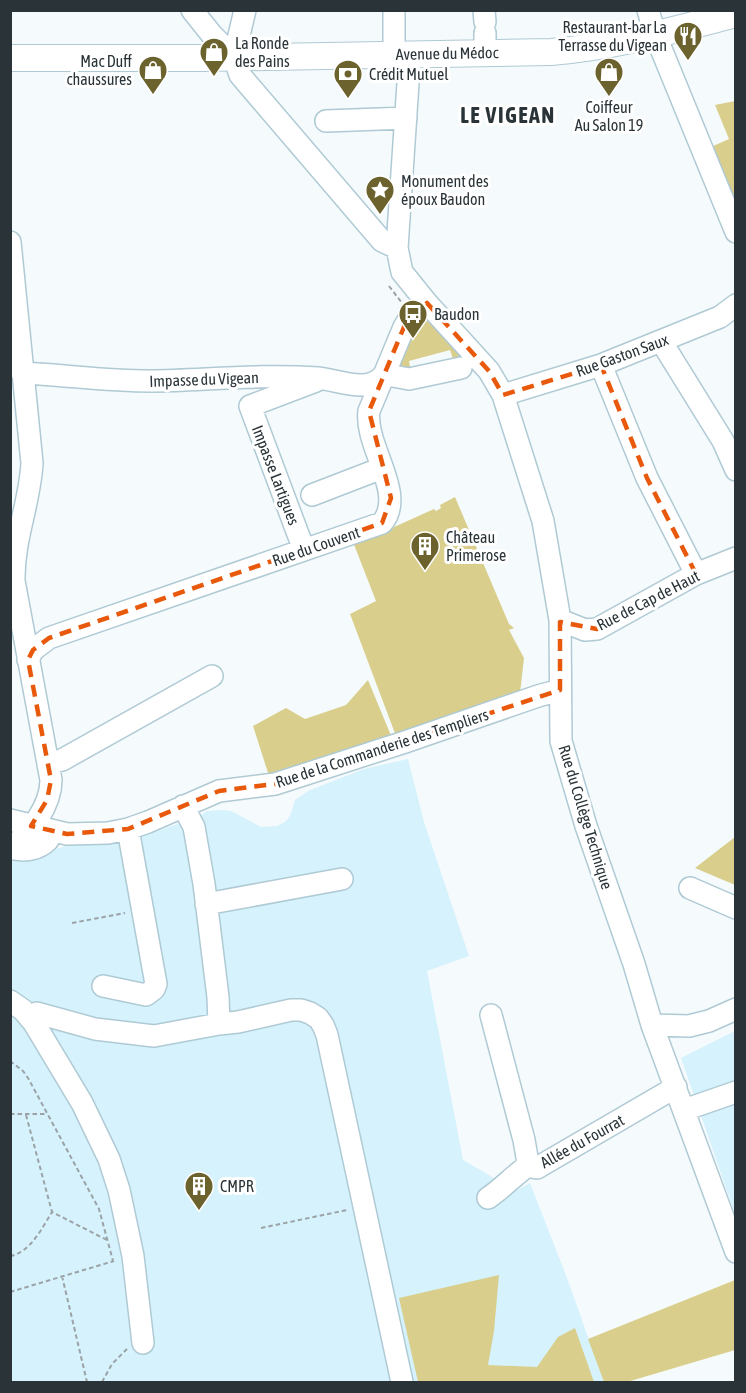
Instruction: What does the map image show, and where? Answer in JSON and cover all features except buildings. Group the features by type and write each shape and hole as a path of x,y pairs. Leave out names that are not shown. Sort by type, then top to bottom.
{"main road":[{"name":"Avenue du Médoc","path":"10,58 234,57 402,53 485,29 551,52 588,49 652,22 735,14"}],"street":[{"path":"192,10 234,57 240,75 382,241 397,248"},
{"path":"234,57 245,10"},
{"path":"394,10 402,53 406,118 397,248 402,272 489,371 503,395"},
{"path":"652,22 735,232"},
{"path":"326,121 406,118"},
{"path":"10,242 16,368 31,438 32,463 29,496 12,561 15,618 28,660 51,790 26,834 11,848"},
{"name":"Rue du Couvent","path":"28,660 33,650 49,638 382,523 392,505 368,418 383,376 409,319 427,303"},
{"name":"Rue Gaston Saux","path":"503,395 601,365 720,317 735,305"},
{"path":"661,341 723,441 735,470"},
{"path":"601,365 647,478 696,574"},
{"name":"Impasse du Vigean","path":"16,368 148,381 287,376 364,386 377,382 383,376"},
{"path":"383,376 409,379 461,368"},
{"name":"Impasse Lartigues","path":"304,550 250,406 323,379"},
{"name":"Rue du Collège Technique","path":"503,395 543,521 560,620 561,741 586,826 634,963 652,1025 684,1110 728,1207 735,1252"},
{"path":"312,495 382,468"},
{"name":"Rue de Cap de Haut","path":"560,620 585,630 597,629 696,574 735,558"},
{"path":"48,763 62,760 212,676"},
{"name":"Rue de la Commanderie des Templiers","path":"10,820 67,834 108,833 128,829 219,791 275,784 560,690"},
{"path":"183,806 194,827 207,904 219,997 219,1024"},
{"path":"104,986 140,995 150,993 156,984 128,829"},
{"path":"207,904 342,879"},
{"path":"690,888 735,908"},
{"path":"10,1001 29,1017 82,1103 109,1159 119,1190 123,1258 143,1343"},
{"path":"652,1025 689,1026 709,1021 735,1008"},
{"path":"29,1017 37,1013 95,1029 154,1036 238,1022 291,1010 310,1013 323,1025 402,1383"},
{"name":"Allée du Fourrat","path":"491,1015 529,1165 537,1168 676,1087"},
{"path":"684,1110 735,1092"},
{"path":"488,1198 529,1165"}],"path":[{"path":"72,923 142,909"},
{"path":"10,1061 23,1071 48,1114 99,1209 108,1240 123,1258 10,1292"},
{"path":"10,1114 48,1114"},
{"path":"26,1115 52,1212 108,1240"},
{"path":"261,1228 364,1206"},
{"path":"10,1256 21,1253 27,1247 52,1212"},
{"path":"62,1276 87,1383"},
{"path":"102,1383 105,1374 121,1354 129,1347 143,1343"}],"highlighted area":[{"path":"427,303 489,371 503,395 601,365 647,478 696,574 597,629 560,622 560,690 275,784 219,791 128,829 67,834 31,826 47,800 51,780 28,660 33,650 49,638 382,523 391,498 369,411 404,327"}],"shaded area":[{"path":"735,101 735,207 711,147 729,139 715,105"},
{"path":"424,321 431,322 464,359 454,362 450,350 409,361 411,372 404,370 401,360 415,328"},
{"path":"455,497 509,624 514,628 509,630 524,658 520,693 485,703 396,736 350,614 376,601 353,542 372,537 434,509 436,511 441,508 440,505"},
{"path":"368,680 392,738 349,749 270,779 253,726 286,708 305,719 346,705"},
{"path":"408,759 424,822 469,956 427,971 463,1160 499,1181 508,1195 530,1183 604,1382 11,1382 11,861 74,844 137,838 198,817 207,811 231,811 261,827 277,826 290,816 295,800 308,791 364,769"},
{"path":"735,837 735,885 695,868"},
{"path":"735,1031 735,1214 681,1058"},
{"path":"499,1275 494,1331 488,1365 537,1367 558,1337 575,1328 594,1382 418,1382 399,1298"},
{"path":"735,1280 735,1350 627,1382 604,1382 588,1339"}],"place":[{"name":"Restaurant-bar La Terrasse du Vigean","path":"688,62"},
{"name":"La Ronde des Pains","path":"214,78"},
{"name":"Mac Duff chaussures","path":"153,96"},
{"name":"Coiffeur Au Salon 19","path":"609,98"},
{"name":"Crédit Mutuel","path":"348,100"},
{"name":"Monument des époux Baudon","path":"380,216"},
{"name":"Baudon","path":"413,340"},
{"name":"Château Primerose","path":"425,572"},
{"name":"CMPR","path":"199,1212"}],"district":[{"name":"LE VIGEAN","path":"508,115"}]}
